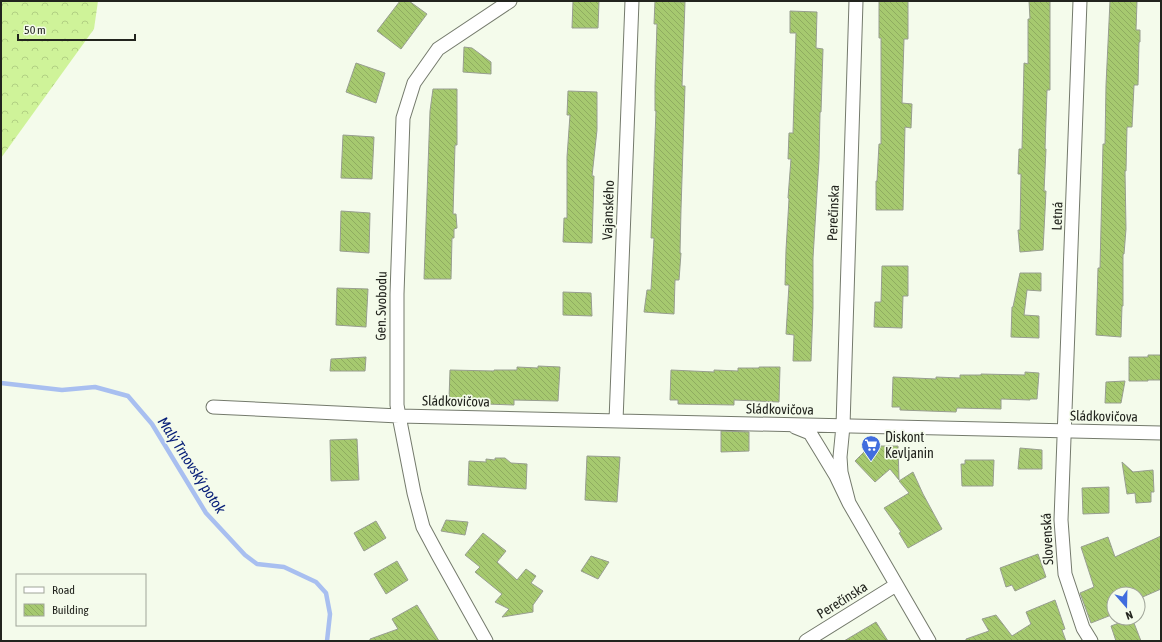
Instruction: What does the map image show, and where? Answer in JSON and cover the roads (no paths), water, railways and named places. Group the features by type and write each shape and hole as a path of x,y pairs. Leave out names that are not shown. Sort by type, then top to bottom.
{"street":[{"name":"Gen. Svobodu","path":"486,641 424,527 414,493 397,405 397,294 403,118 414,83 438,49 510,1"},
{"name":"Vajanského","path":"616,421 632,1"},
{"name":"Perečínska","path":"848,503 841,472 840,457 843,426 856,1"},
{"name":"Letná","path":"1065,431 1080,1"},
{"name":"Sládkovičova","path":"213,407 399,416 1161,434"},
{"name":"Perečínska","path":"790,425 810,433 836,476 848,503"},
{"name":"Perečínska","path":"790,425 803,435 827,474 848,503 929,641"},
{"path":"821,451 824,439 830,432 843,426"},
{"path":"842,443 846,434 852,430 863,427"},
{"name":"Slovenská","path":"1065,431 1062,520 1065,574 1083,628 1091,641"},
{"name":"Perečínska","path":"821,451 822,461 827,474"},
{"name":"Perečínska","path":"806,641 896,585"}],"waterway":[{"name":"Malý Trnovský potok","path":"1,383 62,390 95,387 128,396 152,424 206,513 245,555 257,564 284,567 316,582 326,593 330,614 327,641"}],"place":[{"name":"Diskont Kevljanin","path":"871,462"}]}
